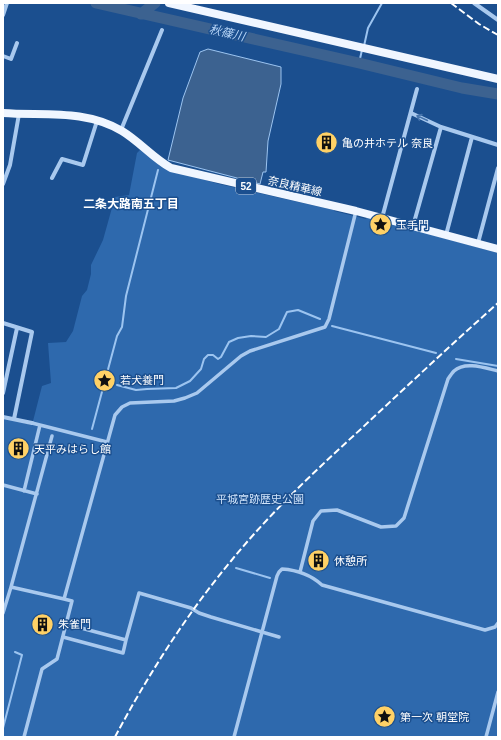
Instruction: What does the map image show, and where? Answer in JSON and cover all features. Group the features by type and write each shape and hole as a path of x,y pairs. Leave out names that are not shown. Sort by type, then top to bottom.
{"main road":[{"path":"172,3 498,79"},
{"name":"奈良精華線","path":"3,112 19,114 73,115 97,120 121,130 136,140 161,162 171,168 356,211 498,249"}],"street":[{"path":"3,15 7,3"},
{"path":"474,3 498,20"},
{"path":"121,130 162,30"},
{"path":"3,56 11,59 17,43"},
{"path":"382,218 417,89"},
{"path":"411,113 440,127 498,145"},
{"path":"3,184 10,165 19,114"},
{"path":"52,178 62,159 83,165 97,120"},
{"path":"413,226 440,127"},
{"path":"445,235 472,137"},
{"path":"478,244 498,168"},
{"path":"64,599 115,415 122,407 130,403 174,401 185,398 196,393 250,350 325,327 329,319 356,211"},
{"path":"3,324 32,332 14,419"},
{"path":"3,393 17,328"},
{"path":"300,572 313,521 321,512 337,510 381,527 396,526 404,518 448,379 454,371 462,366 498,371"},
{"path":"3,416 107,442"},
{"path":"24,491 40,425"},
{"path":"3,613 52,436"},
{"path":"3,486 37,494"},
{"path":"234,737 279,572 282,569 300,572 314,578 322,585 441,619 486,630 496,627 498,623"},
{"path":"10,587 72,601 57,659 42,669 24,737"},
{"path":"63,637 123,653 139,593 279,637"},
{"path":"66,624 126,640"},
{"path":"486,737 498,692"}],"green space":[{"name":"平城宮跡歴史公園","path":"140,150 163,166 177,172 219,184 334,210 366,219 367,217 498,253 498,737 3,737 3,418 32,425 42,386 51,383 48,343 66,342 73,331 82,296 87,290 91,274 91,265 103,240 115,197 129,195 137,153"}],"shaded area":[{"path":"208,49 281,67 281,84 268,141 266,172 263,172 260,184 168,160 183,98 200,52"}],"waterway":[{"name":"秋篠川","path":"96,3 462,88 498,94"},
{"path":"141,14 155,3"},
{"path":"364,46 368,28 382,3"},
{"path":"359,63 362,50"},
{"path":"92,429 117,336 122,327 126,296 158,170"},
{"path":"117,385 136,390 176,388 190,381 201,369 204,359 208,355 213,355 218,359 221,357 229,342 238,338 251,336 266,337 279,329 287,312 298,310 320,319"},
{"path":"332,326 436,353"},
{"path":"456,359 498,366"},
{"path":"236,568 270,578"},
{"path":"3,728 22,655 15,652"}],"railway":[{"path":"451,3 479,24 498,35"},
{"path":"115,737 154,668 183,624 214,582 261,526 311,476 498,303"}],"place":[{"name":"亀の井ホテル 奈良","path":"326,143"},
{"name":"玉手門","path":"380,225"},
{"name":"若犬養門","path":"104,380"},
{"name":"天平みはらし館","path":"19,449"},
{"name":"休憩所","path":"319,561"},
{"name":"朱雀門","path":"42,624"},
{"name":"第一次 朝堂院","path":"385,717"}],"district":[{"name":"二条大路南五丁目","path":"131,204"}]}
